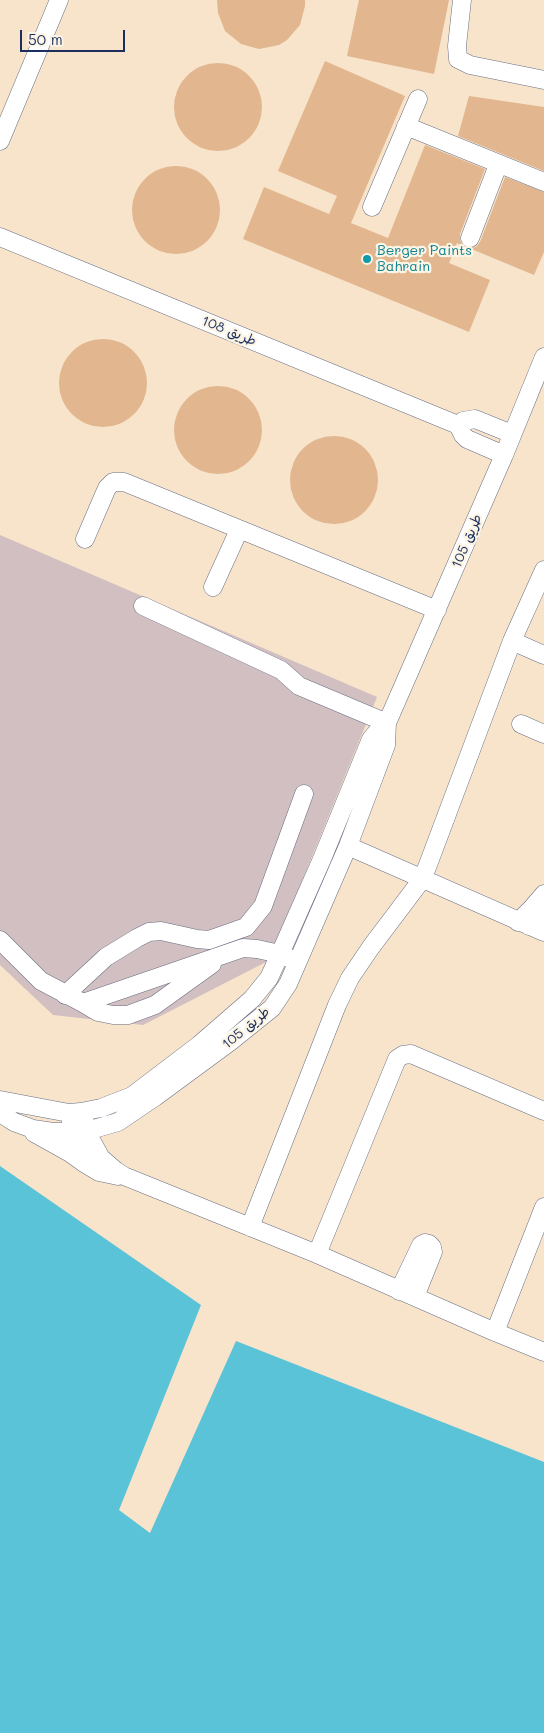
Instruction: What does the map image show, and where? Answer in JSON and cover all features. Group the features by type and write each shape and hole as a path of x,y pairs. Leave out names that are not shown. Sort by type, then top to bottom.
{"street":[{"path":"0,142 59,0"},
{"path":"462,0 457,46 458,59 470,65 544,80"},
{"path":"372,207 418,99"},
{"path":"406,126 498,165 544,182"},
{"path":"470,238 498,165"},
{"name":"طريق 108","path":"0,236 458,424 467,439 504,455"},
{"name":"طريق 105","path":"7,1117 40,1130 53,1132 80,1132 118,1122 155,1098 232,1041 272,1008 288,984 348,846 386,745 387,723 504,455 544,357"},
{"name":"طريق 108","path":"458,424 474,419 512,434"},
{"path":"85,539 107,488 113,482 124,482 437,610"},
{"path":"213,587 239,530"},
{"path":"250,1227 337,1005 371,947 423,878 512,641 544,573"},
{"path":"143,606 281,670 299,686 387,723"},
{"path":"512,641 544,655"},
{"name":"طريق 105","path":"0,1100 37,1109 75,1113 101,1108 132,1096 199,1045 252,999 268,978 280,954 322,859 371,739 387,723"},
{"path":"521,724 544,734"},
{"path":"65,995 106,957 149,932 161,931 209,940 246,927 263,906 304,794"},
{"path":"348,846 531,927"},
{"path":"322,859 339,866"},
{"path":"531,927 532,908 544,894"},
{"path":"531,927 544,916"},
{"path":"0,940 41,981 98,1012 113,1015 128,1015 150,1008 226,953"},
{"path":"83,1004 243,948 257,948 280,954 298,962"},
{"path":"317,1254 397,1059 403,1055 411,1054 544,1111"},
{"path":"75,1113 80,1132 101,1158 124,1176 317,1254 544,1352"},
{"path":"7,1117 70,1153 91,1168 107,1175 124,1176"},
{"path":"80,1132 76,1143 84,1162"},
{"path":"495,1332 544,1207"}],"shaded area":[{"path":"0,535 377,697 270,960 143,1025 53,1015 0,965"}],"water":[{"path":"0,1166 201,1305 119,1510 150,1533 236,1341 544,1462 544,1733 0,1733"}],"building":[{"path":"217,0 305,0 305,6 300,25 287,40 279,45 259,49 241,44 225,31 218,13"},
{"path":"359,0 449,0 434,74 347,56"},
{"path":"325,61 405,96 351,223 388,238 425,145 485,169 460,234 463,246 457,243 449,263 490,280 469,332 243,239 264,187 329,214 337,196 278,171"},
{"path":"218,63 235,66 243,70 255,82 259,90 262,107 259,124 255,132 243,144 235,148 218,151 201,148 193,144 181,132 177,124 174,107 177,90 181,82 193,70 201,66"},
{"path":"469,96 544,107 544,171 458,136"},
{"path":"176,166 193,169 201,173 213,185 217,193 220,210 217,227 213,235 201,247 193,251 176,254 159,251 151,247 139,235 135,227 132,210 135,193 139,185 151,173 159,169"},
{"path":"505,177 544,192 544,252 534,275 469,248 476,247 480,242"},
{"path":"103,339 120,342 128,346 140,358 144,366 147,383 144,400 140,408 128,420 120,424 103,427 86,424 78,420 66,408 62,400 59,383 62,366 66,358 78,346 86,342"},
{"path":"218,386 235,389 243,393 255,405 259,413 262,430 259,447 255,455 243,467 235,471 218,474 201,471 193,467 181,455 177,447 174,430 177,413 181,405 193,393 201,389"},
{"path":"334,436 351,439 359,443 371,455 375,463 378,480 375,497 371,505 359,517 351,521 334,524 317,521 309,517 297,505 293,497 290,480 293,463 297,455 309,443 317,439"}],"place":[{"name":"Berger Paints Bahrain","path":"367,259"}]}
